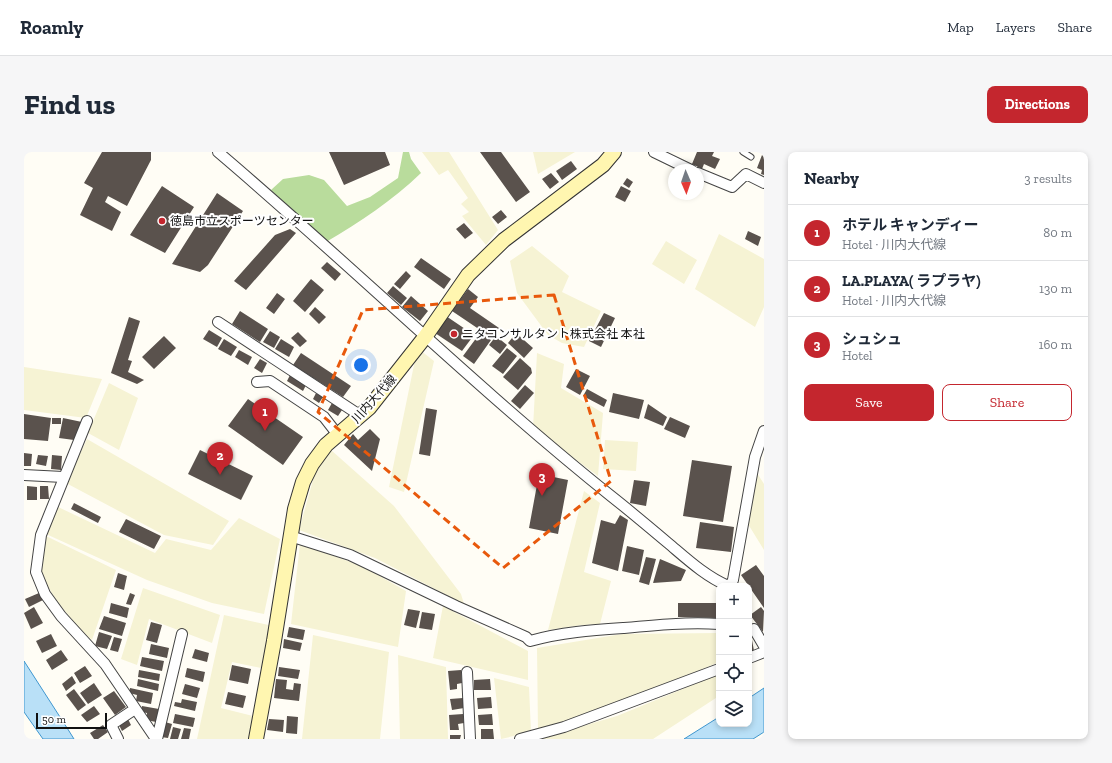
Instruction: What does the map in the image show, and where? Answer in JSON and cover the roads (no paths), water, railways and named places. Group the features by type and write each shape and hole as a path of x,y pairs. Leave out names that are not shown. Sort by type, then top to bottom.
{"main road":[{"name":"川内大代線","path":"256,739 274,642 290,536 303,482 316,458 326,445 361,416 378,397 425,337 468,275 504,240 603,165 614,152"}],"street":[{"path":"218,152 292,216 425,337 567,461 690,562 715,580 722,583"},
{"path":"654,152 679,164"},
{"path":"704,175 732,187 746,174 764,183"},
{"path":"218,322 361,416"},
{"path":"257,382 270,381 324,417 338,435"},
{"path":"87,421 63,477 41,535 36,572 45,594 105,664 135,710 157,739"},
{"path":"731,583 733,580 750,491 755,457 764,430"},
{"path":"24,475 63,477"},
{"path":"290,536 350,555 456,606 526,637 530,641 544,637 595,629 662,625 716,624"},
{"path":"752,627 764,646"},
{"path":"157,739 182,634"},
{"path":"752,657 764,652"},
{"path":"520,739 564,727 716,670"},
{"path":"467,672 470,739"},
{"path":"118,739 111,725 135,710"}],"lane":[{"path":"743,152 752,157"}],"water":[{"path":"24,661 74,739 43,739 24,712"},
{"path":"764,688 764,732 753,739 684,739 716,719 716,727 752,727 752,696"}],"place":[{"name":"徳島市立スポーツセンター","path":"162,221"},
{"name":"ニタコンサルタント株式会社 本社","path":"454,334"},
{"name":"ホテル キャンディー","path":"265,431"},
{"name":"LA.PLAYA( ラプラヤ)","path":"220,475"},
{"name":"シュシュ","path":"542,496"}]}
